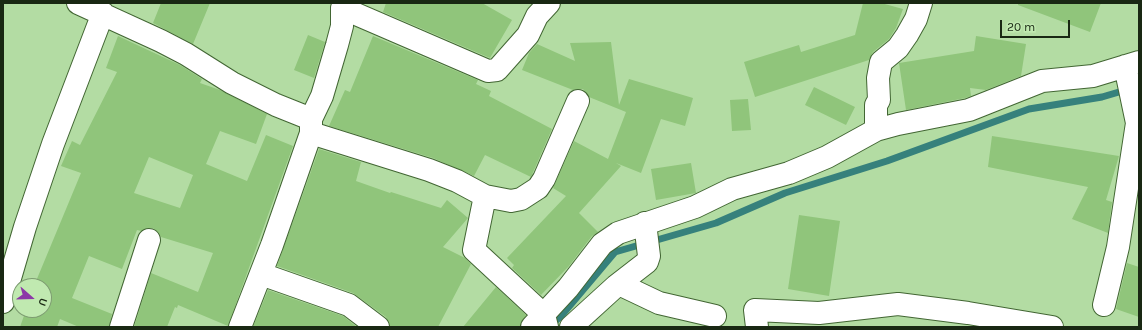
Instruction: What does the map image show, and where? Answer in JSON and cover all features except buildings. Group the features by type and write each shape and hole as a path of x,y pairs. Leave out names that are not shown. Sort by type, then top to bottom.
{"street":[{"path":"78,3 102,13 186,54 232,83 276,105 311,126 457,180 485,196 511,200 521,199 538,188 544,179 578,101"},
{"path":"240,327 261,274 322,96 342,26 343,6 488,71 496,70 528,35 537,16 549,3"},
{"path":"876,130 876,105 879,100 878,78 881,62 898,48 916,19 921,3"},
{"path":"3,302 25,227 53,144 102,13"},
{"path":"485,196 474,250 542,323 602,244 618,233 646,236 695,208 732,190 796,170 827,158 876,130 898,124 969,110 1042,81 1093,76 1132,64 1137,123 1118,247 1104,305"},
{"path":"571,327 619,284 647,262 646,236"},
{"path":"121,327 149,240"},
{"path":"261,274 349,305 378,327"},
{"path":"619,284 660,303 715,316"},
{"path":"757,327 755,310 819,314 898,304 976,314 1052,327"}],"waterway":[{"path":"550,326 561,316 615,252 716,223 785,193 887,161 1029,109 1102,97 1119,92"}]}
